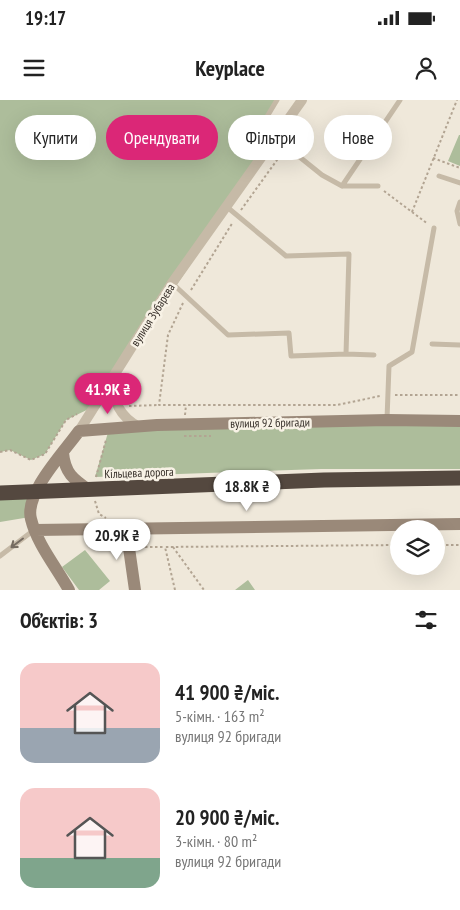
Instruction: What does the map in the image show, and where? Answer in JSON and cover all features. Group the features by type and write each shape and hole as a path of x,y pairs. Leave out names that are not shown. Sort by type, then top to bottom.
{"highway":[{"name":"Кільцева дорога","path":"0,493 324,480 460,478"}],"street":[{"name":"вулиця Зубарєва","path":"292,115 302,100"},
{"name":"вулиця Зубарєва","path":"69,590 35,530 30,517 36,491 79,431 172,283 261,160"},
{"path":"112,380 117,408 126,420 138,427"},
{"name":"вулиця 92 бригади","path":"79,431 138,427 387,420 460,421"},
{"path":"62,453 65,469 69,475 92,490"},
{"path":"35,530 126,527 460,524"},
{"path":"126,527 135,590"}],"lane":[{"path":"268,115 277,100"},
{"path":"342,186 400,100"},
{"path":"303,160 322,175 342,186 378,186"},
{"path":"439,176 460,183"},
{"path":"460,202 457,211 460,224"},
{"path":"227,207 286,256 349,254 346,354"},
{"path":"387,420 389,366 412,352 434,228"},
{"path":"172,283 228,335 289,333 291,356 374,355"},
{"path":"432,344 460,344"},
{"path":"0,556 35,530"}],"path":[{"path":"412,212 457,100"},
{"path":"433,158 460,168"},
{"path":"378,186 434,228"},
{"path":"126,408 159,405"},
{"path":"185,420 186,405"},
{"path":"0,452 10,450 31,460 45,454 66,420 95,406"},
{"path":"108,433 92,490 99,514 110,520"},
{"path":"185,433 184,437 218,435"},
{"path":"136,548 165,546 390,545"},
{"path":"445,545 460,545"},
{"path":"165,546 175,590"},
{"path":"173,547 204,590"}],"green space":[{"path":"0,100 277,100 268,115 228,115 228,160 261,160 95,406 66,420 45,454 31,460 10,450 0,452"},
{"path":"460,135 460,166 448,161"},
{"path":"460,421 460,469 321,469 95,477 109,429"},
{"path":"36,491 30,517 0,522 0,493"},
{"path":"85,550 110,581 99,590 79,590 62,567"},
{"path":"248,580 255,590 235,590"}]}
